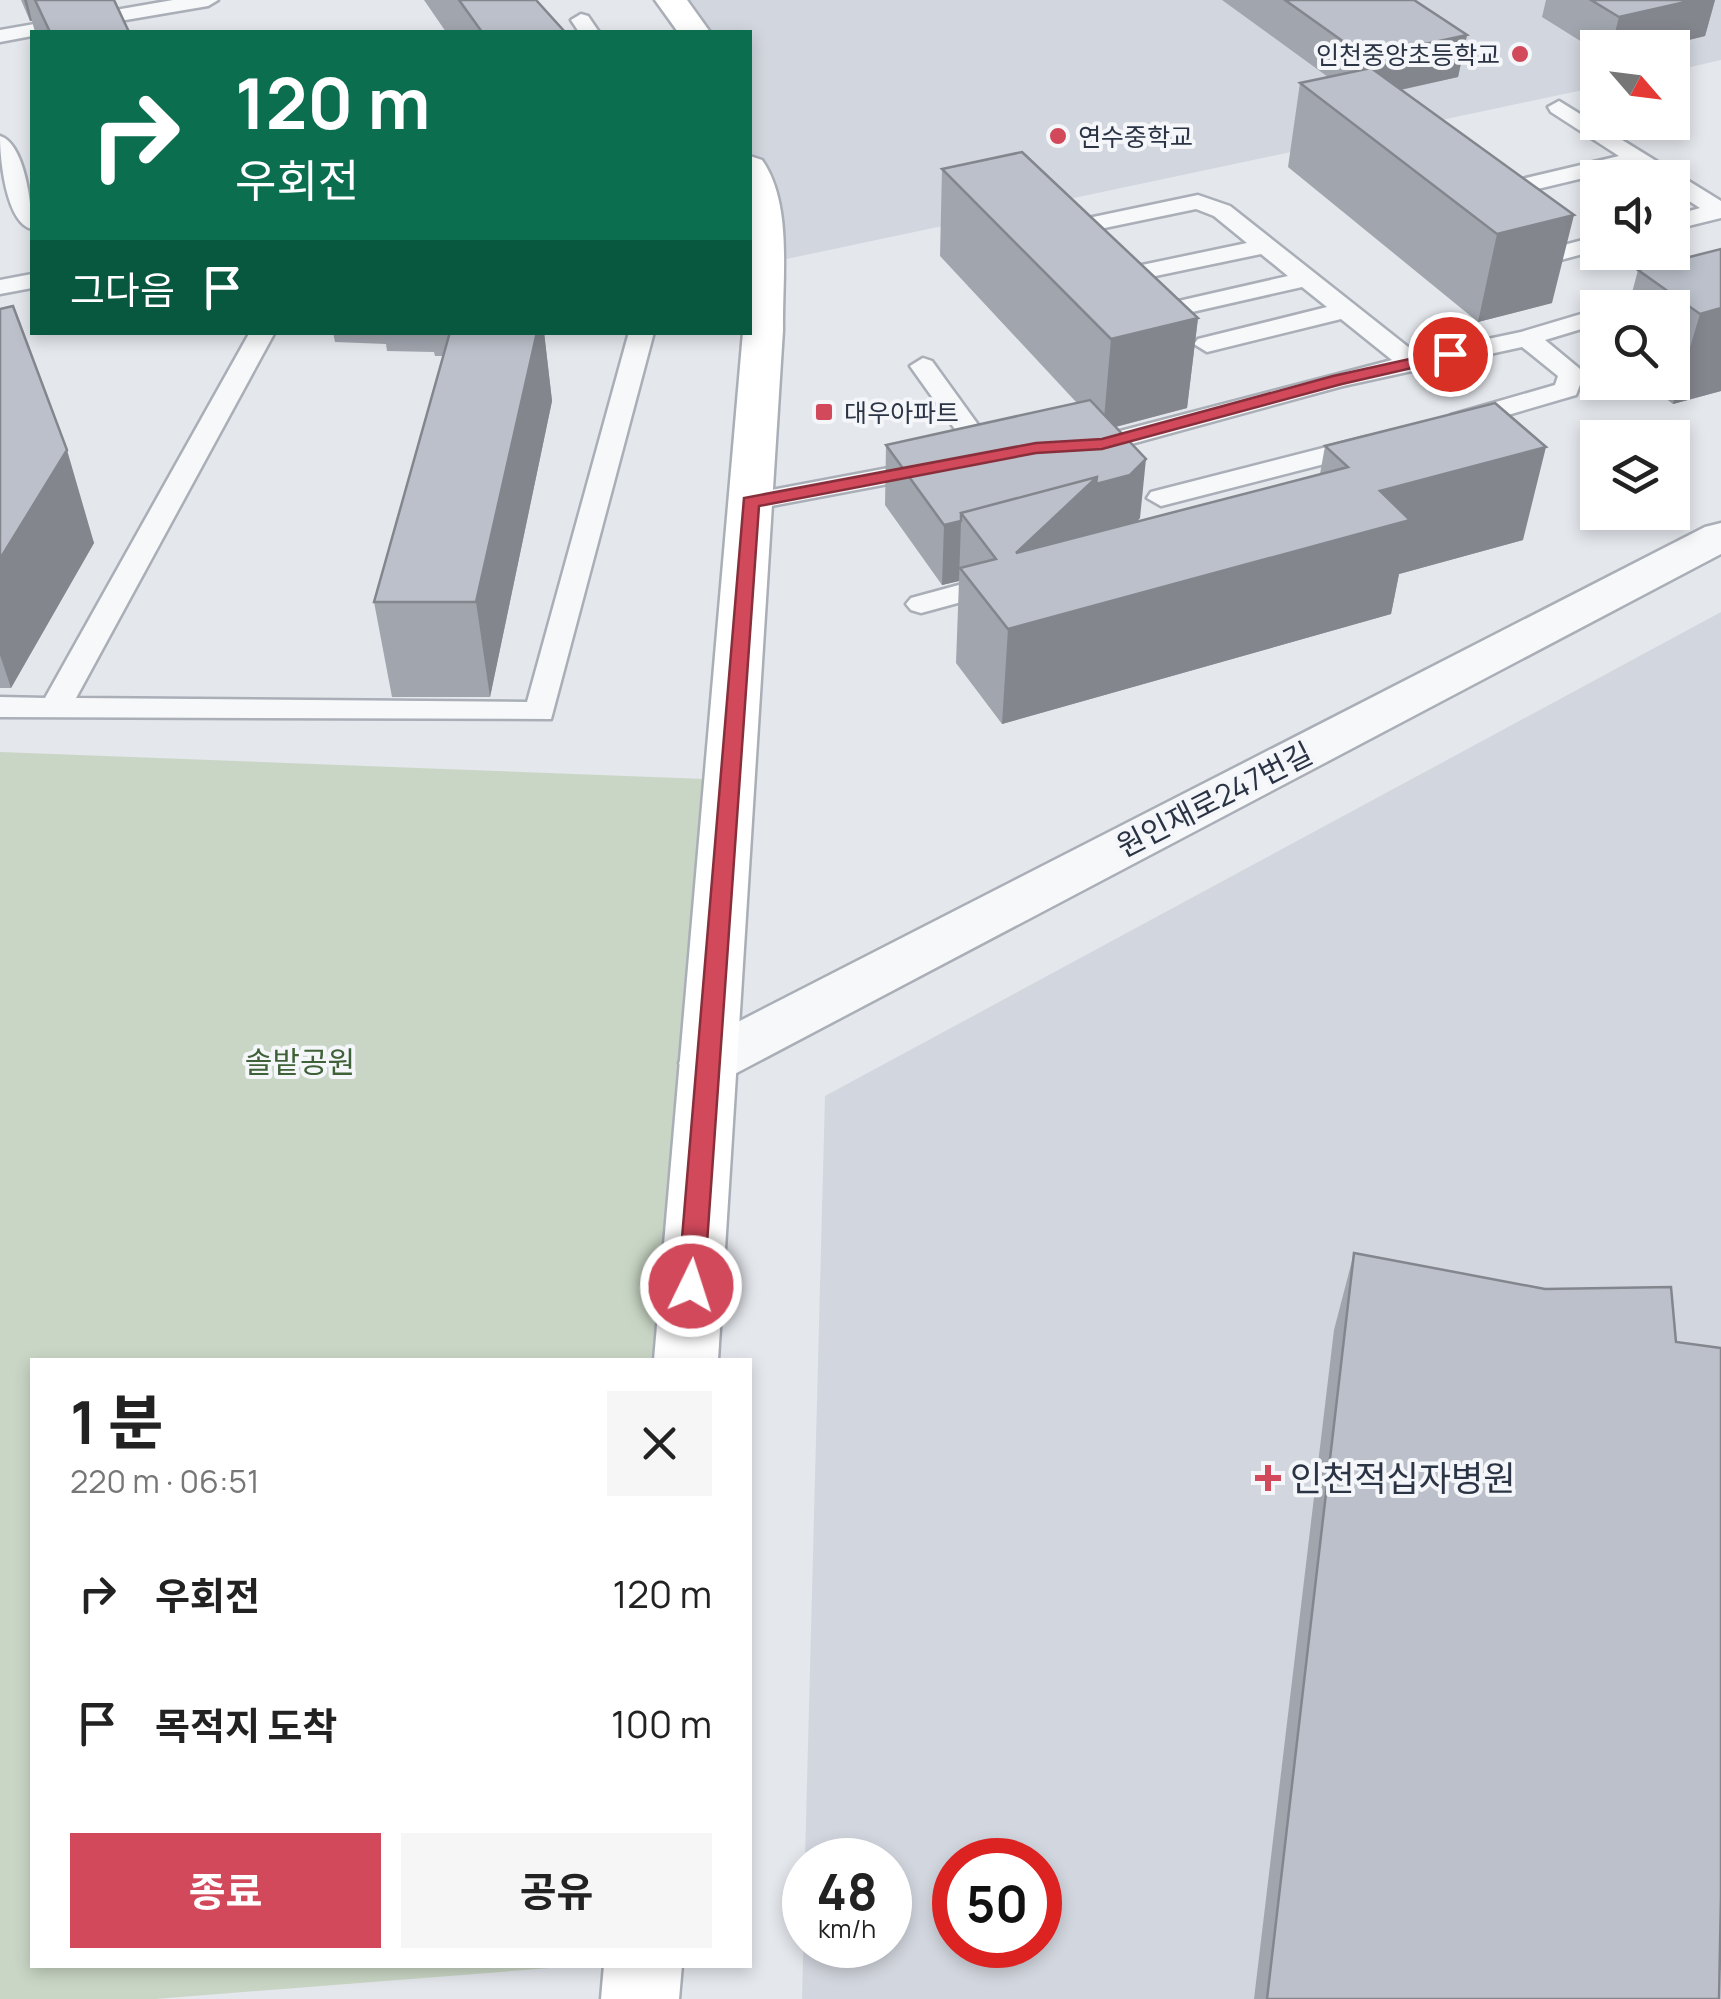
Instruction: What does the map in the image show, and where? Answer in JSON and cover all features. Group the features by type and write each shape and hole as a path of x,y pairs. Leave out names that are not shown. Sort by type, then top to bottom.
{"main road":[{"path":"671,0 693,30"},
{"path":"686,1358 763,330 756,231 763,215 752,174"},
{"path":"640,1999 643,1968"}],"street":[{"name":"원인재로247번길","path":"707,1063 1721,536"}],"lane":[{"path":"35,30 208,0"},
{"path":"0,36 30,31"},
{"path":"1559,106 1641,160"},
{"path":"0,143 30,217"},
{"path":"1466,199 1638,158"},
{"path":"1690,192 1720,211"},
{"path":"1267,246 1117,277 1086,267 1063,240 1082,226 1198,202 1222,210 1267,246 1308,279 1412,363"},
{"path":"1690,218 1720,211"},
{"path":"1538,259 1580,248"},
{"path":"1170,310 1308,279"},
{"path":"0,287 30,281"},
{"path":"1207,344 1346,310"},
{"path":"1053,447 1102,444 1580,322"},
{"path":"0,707 540,712 641,335"},
{"path":"55,708 250,337"},
{"path":"1426,430 1567,390 1570,374 1527,338"},
{"path":"922,366 988,457"},
{"path":"1146,485 1388,439"},
{"path":"1102,444 1182,519"},
{"path":"750,502 1020,451"},
{"path":"921,604 1028,575"}],"shaded area":[{"name":"연수중학교","path":"671,0 1721,0 1721,60 1690,67 1690,30 1580,30 1580,91 763,264 752,182 752,30 693,30"},
{"name":"인천적십자병원","path":"1721,612 1721,1999 802,1999 803,1968 912,1968 912,1838 806,1838 825,1096"}],"green space":[{"name":"솔밭공원","path":"0,752 731,780 688,1358 30,1358 30,1968 551,1968 155,1999 0,1999"}],"building":[{"path":"35,0 114,0 128,30 49,30"},
{"path":"459,0 536,0 563,30 481,30"},
{"path":"1285,0 1414,0 1467,35 1365,57"},
{"path":"1591,0 1694,0 1619,17"},
{"path":"1371,68 1574,215 1497,234 1300,83"},
{"path":"1022,152 1198,318 1111,339 942,169"},
{"path":"1721,249 1721,308 1700,314 1690,307 1690,290 1666,290 1638,270 1690,270 1690,257"},
{"path":"13,306 67,450 0,559 0,309"},
{"path":"449,335 536,335 476,602 374,602"},
{"path":"1090,400 1146,459 1130,475 1096,484 1097,477 961,513 961,521 944,525 886,445"},
{"path":"1495,403 1546,447 1380,491 1410,520 1008,629 960,568 996,559 961,513 1097,477 1016,553 1348,467 1325,446"},
{"path":"1354,1253 1545,1289 1671,1287 1676,1342 1721,1348 1719,1999 1267,1999"}],"place":[{"name":"인천중앙초등학교","path":"1520,54"},
{"name":"연수중학교","path":"1058,136"},
{"name":"대우아파트","path":"824,412"},
{"name":"인천적십자병원","path":"1268,1478"}],"route":[{"path":"691,1286 750,502 1036,448 1102,444 1339,379 1450,354"}]}
